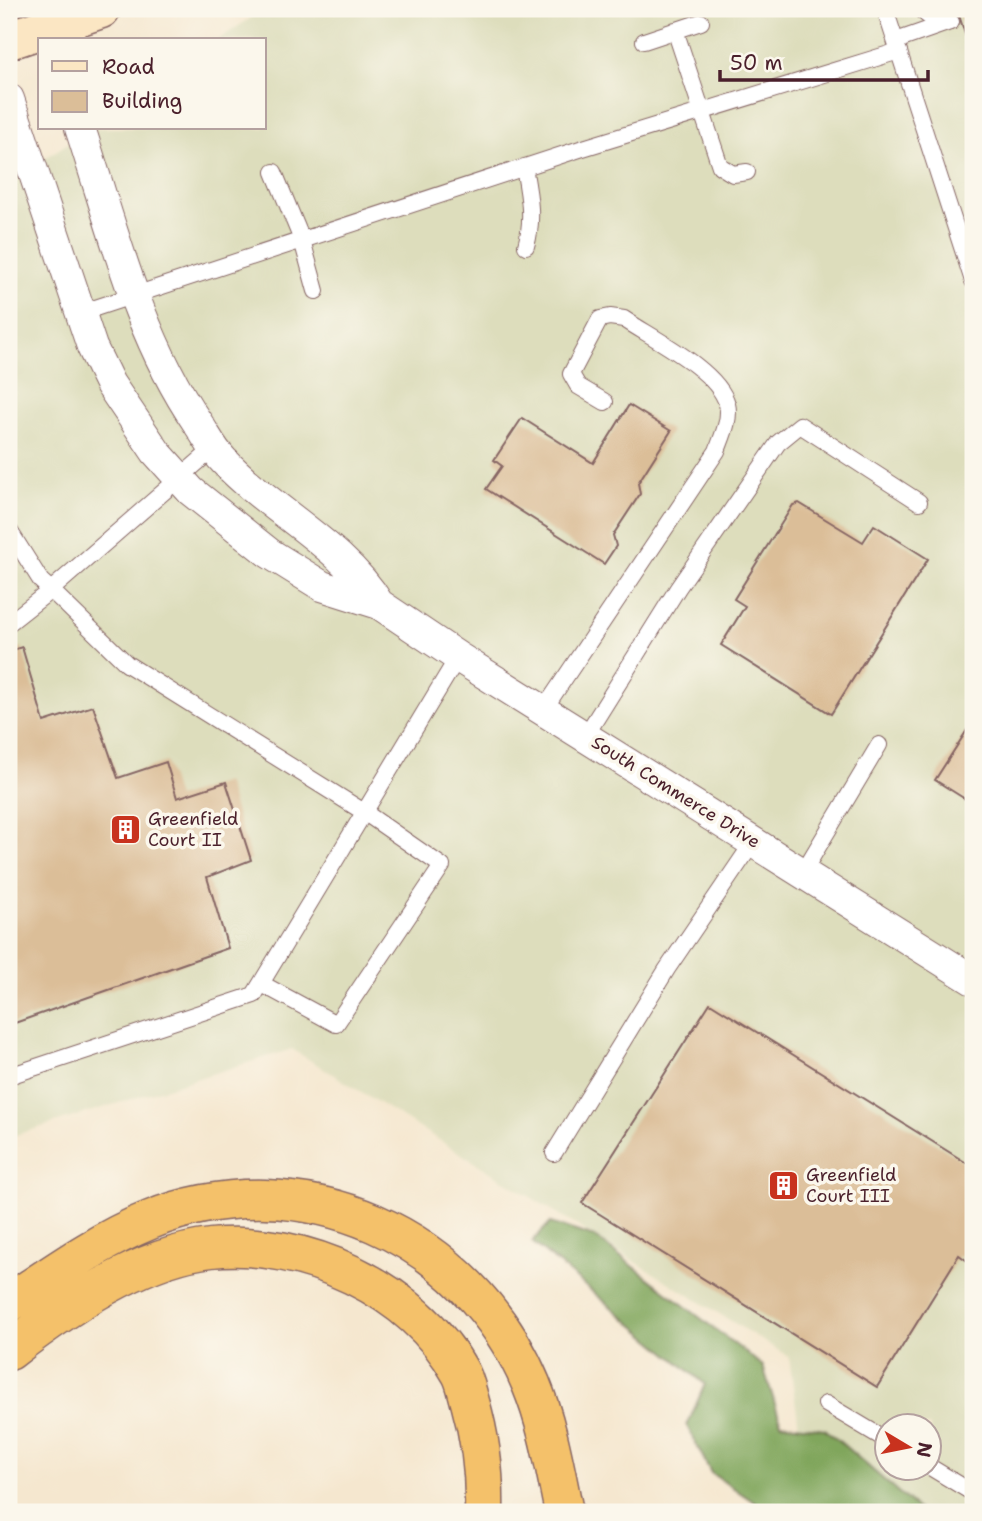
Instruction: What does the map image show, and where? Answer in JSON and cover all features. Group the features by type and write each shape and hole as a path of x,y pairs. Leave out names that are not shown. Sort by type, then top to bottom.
{"highway":[{"path":"9,1303 103,1242 150,1220 186,1208 258,1198 305,1202 346,1211 415,1245 460,1278 486,1307 531,1384 550,1442 564,1512"},
{"path":"9,1351 56,1314 111,1284 169,1258 212,1248 288,1250 353,1274 424,1322 461,1373 480,1438 485,1478 484,1512"}],"main road":[{"path":"9,40 101,9"}],"street":[{"name":"South Commerce Drive","path":"9,99 92,347 110,384 156,452 178,477 229,523 280,560 322,586 379,604 458,657 586,734 973,980"},
{"name":"South Commerce Drive","path":"81,130 134,294 161,360 181,399 214,448 264,498 356,572 379,604"}],"lane":[{"path":"885,9 973,281"},
{"path":"80,313 524,167 701,112 897,46 956,21 928,15 920,9"},
{"path":"644,41 701,22"},
{"path":"675,30 720,166 733,174 747,172"},
{"path":"524,167 531,211 531,227 526,246"},
{"path":"274,172 302,240 316,291"},
{"path":"544,709 717,451 726,428 727,404 714,379 624,319 610,317 600,319 571,374 578,386 605,402"},
{"path":"586,734 678,587 778,443 800,425 919,502"},
{"path":"9,623 51,590 214,448"},
{"path":"9,530 41,581 127,664 364,812 442,866 336,1024 261,984"},
{"path":"9,1076 254,995 458,657"},
{"path":"803,872 878,745"},
{"path":"554,1153 667,969 754,841"},
{"path":"827,1404 874,1433"},
{"path":"944,1476 973,1493"}],"shaded area":[{"path":"264,9 973,9 973,1512 811,1512 789,1357 292,1049 9,1137 9,183 87,130 266,130 266,38 221,38"}],"green space":[{"path":"550,1223 595,1237 763,1366 781,1423 825,1429 874,1471 874,1482 886,1482 921,1512 769,1512 711,1473 687,1426 705,1384 532,1242"}],"building":[{"path":"957,9 973,9 973,59"},
{"path":"629,405 671,431 638,483 640,494 613,535 616,546 604,564 486,489 502,466 494,460 522,418 593,463"},
{"path":"799,503 863,542 874,525 928,559 831,714 721,645 745,606 734,599 793,505"},
{"name":"Greenfield Court II","path":"22,647 44,722 93,706 118,778 166,762 177,798 226,782 251,860 207,877 228,948 9,1025 9,651"},
{"path":"973,721 973,804 935,780"},
{"name":"Greenfield Court III","path":"710,1003 973,1167 973,1265 959,1255 877,1387 582,1203"}],"place":[{"name":"Greenfield Court II","path":"125,829"},
{"name":"Greenfield Court III","path":"783,1185"}]}
